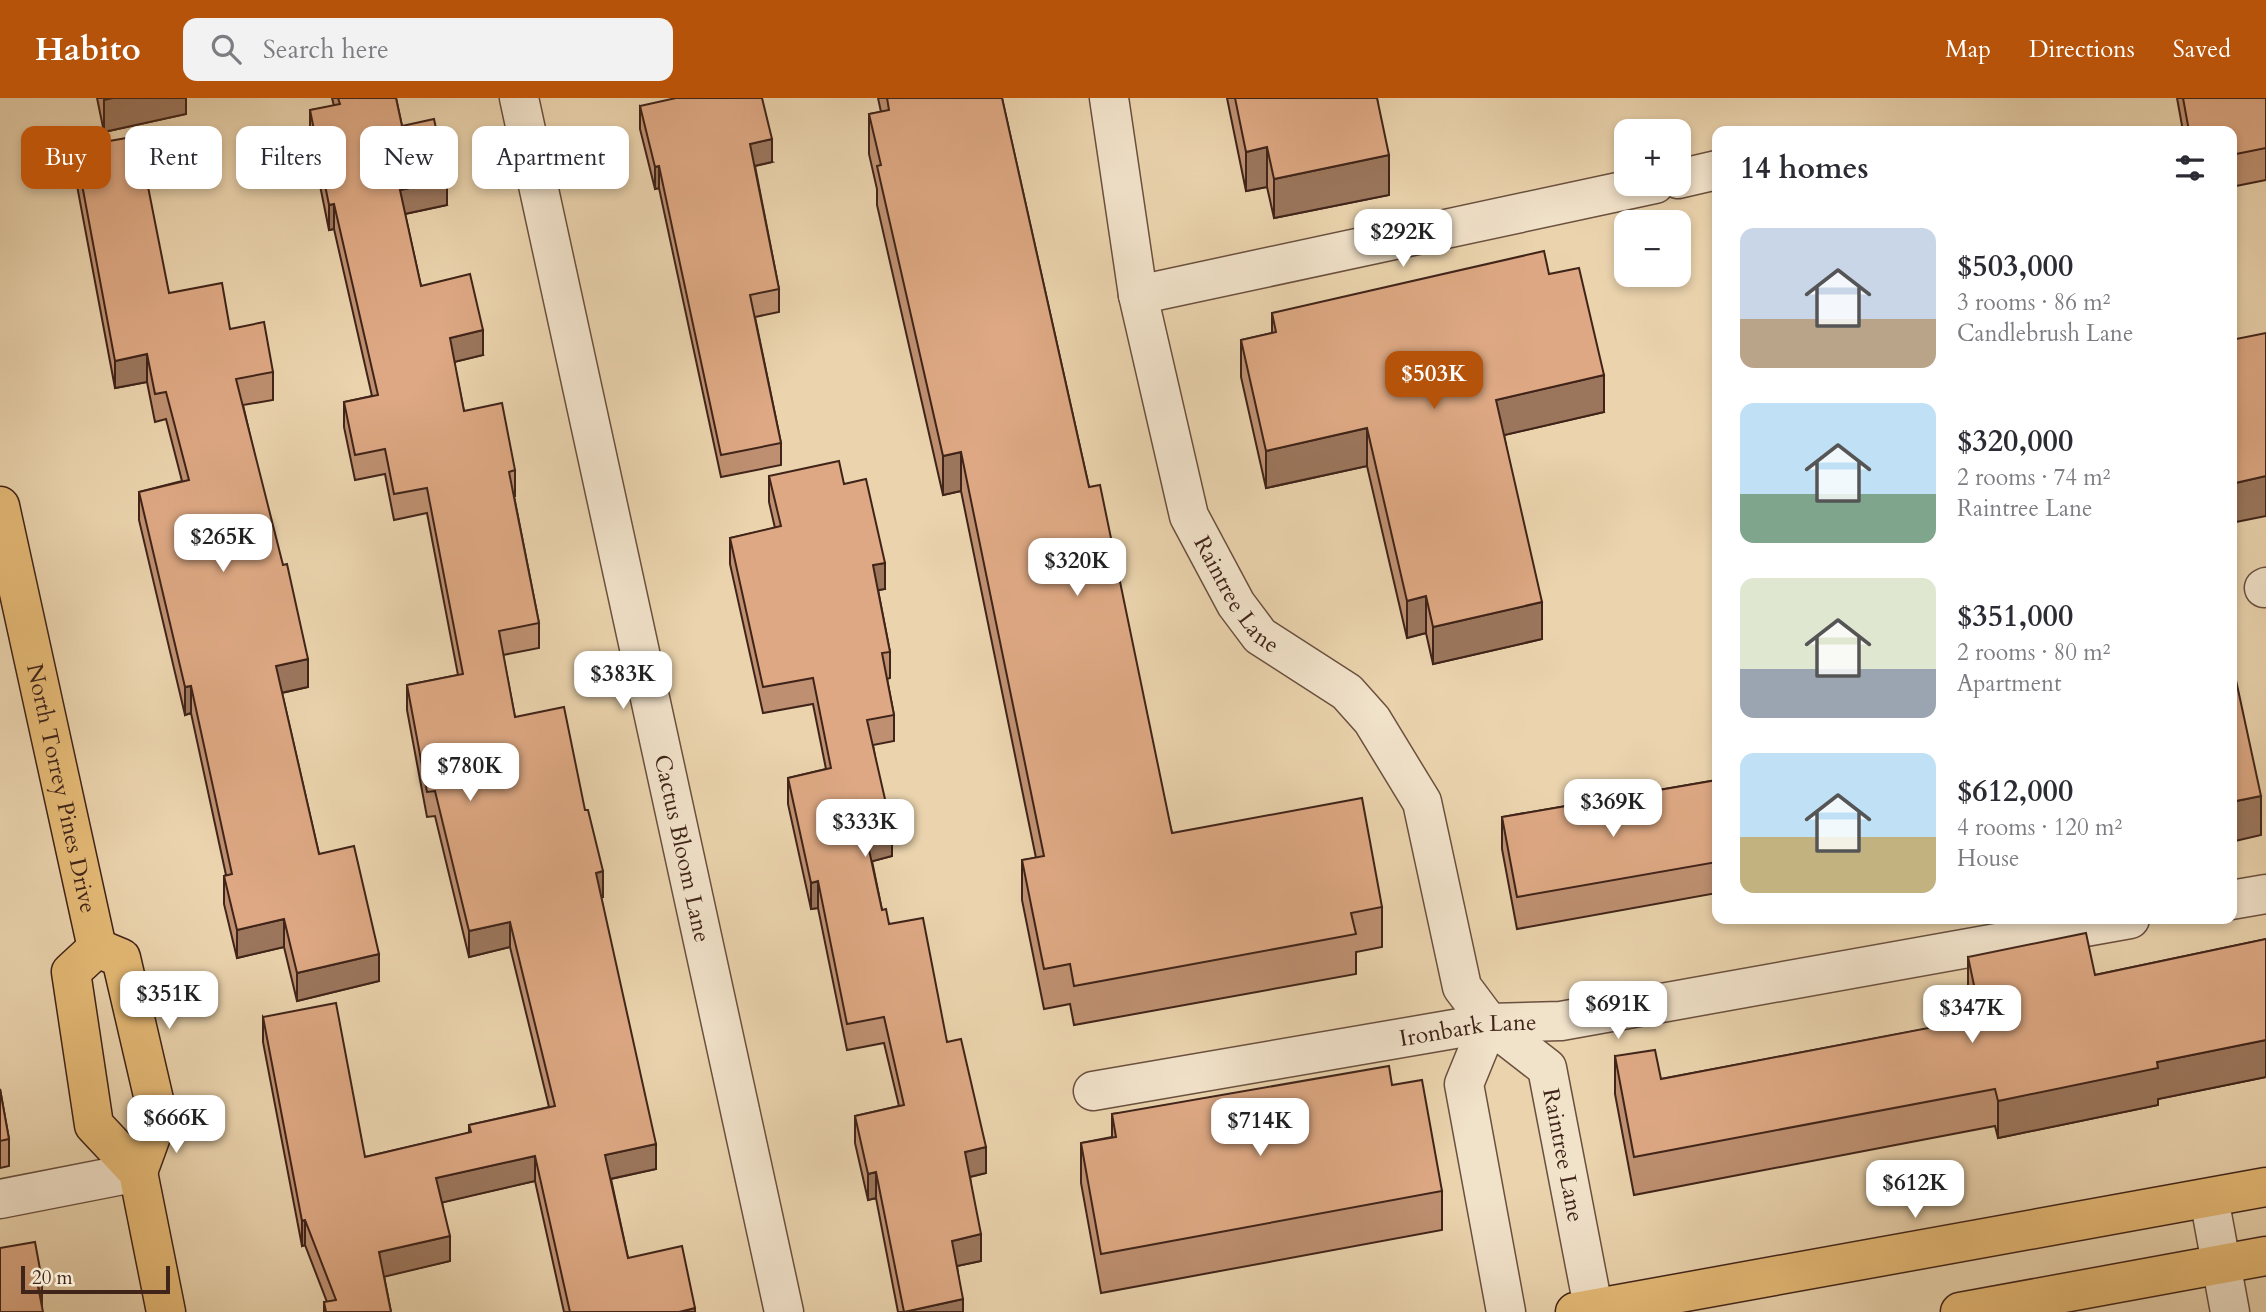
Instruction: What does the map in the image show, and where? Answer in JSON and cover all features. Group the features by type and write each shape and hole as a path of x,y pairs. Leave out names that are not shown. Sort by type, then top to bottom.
{"main road":[{"name":"North Torrey Pines Drive","path":"0,506 97,947"},
{"path":"138,1172 94,1125 71,972 97,947 121,958 158,1117 138,1172 166,1312"},
{"path":"1587,1311 2266,1187"},
{"path":"1960,1312 2266,1256"}],"street":[{"name":"Cactus Bloom Lane","path":"520,98 784,1312"},
{"name":"Raintree Lane","path":"1109,98 1138,295 1189,516 1236,604 1260,636 1347,692 1373,720 1422,802 1462,987 1489,1023 1547,1068 1587,1311"},
{"path":"1691,176 1712,171"},
{"path":"1138,295 1614,193"},
{"path":"2237,899 2266,894"},
{"name":"Ironbark Lane","path":"1093,1091 1489,1023 1561,1021 2076,924"},
{"path":"1489,1023 1464,1084 1506,1312"},
{"path":"0,1199 138,1172"},
{"path":"2209,1198 2230,1312"}],"building":[{"path":"338,98 396,98 402,126 360,126 360,189 405,189 400,190 421,286 470,274 483,330 450,338 464,411 502,403 515,470 509,472 539,623 499,631 515,717 564,707 585,810 588,810 603,871 596,873 656,1144 605,1155 628,1258 682,1246 695,1308 679,1312 570,1312 535,1156 436,1178 450,1236 379,1252 391,1312 326,1312 324,1302 336,1300 305,1220 302,1221 263,1017 336,1003 365,1157 471,1132 469,1125 555,1106 510,922 469,931 435,791 427,792 407,685 463,674 427,488 394,494 385,449 355,455 344,402 378,395 334,204 329,205 326,189 346,189 346,126 313,126 310,110 340,104"},
{"path":"676,98 762,98 772,139 750,144 779,289 750,295 781,443 721,455 659,166 655,167 640,106"},
{"path":"887,98 1002,98 1089,487 1100,485 1172,833 1362,798 1382,907 1351,913 1356,934 1074,986 1070,964 1044,969 1022,860 1044,856 961,452 943,456 877,166 881,165 869,114 889,110"},
{"path":"1235,98 1377,98 1389,155 1274,179 1267,147 1246,152"},
{"path":"2183,98 2266,98 2266,148 2237,154 2237,126 2188,126"},
{"path":"434,119 435,126 402,126"},
{"path":"125,138 125,189 148,189 169,293 222,283 230,329 264,322 273,372 236,379 283,565 287,564 308,659 276,666 319,854 354,846 379,954 297,973 284,919 237,930 224,876 232,874 191,686 185,687 139,492 189,480 166,392 155,394 147,354 115,361 83,189 111,189 111,141"},
{"path":"1544,251 1549,274 1579,268 1604,375 1496,400 1542,602 1433,627 1426,596 1407,601 1367,428 1266,451 1241,340 1276,332 1272,313"},
{"path":"2266,333 2266,476 2237,483 2237,339"},
{"path":"839,461 844,484 866,479 885,563 873,565 890,652 882,653 894,715 867,720 892,830 866,836 882,910 886,909 889,924 923,918 947,1042 961,1039 986,1147 965,1152 981,1234 952,1241 963,1299 904,1312 876,1172 868,1174 855,1116 904,1105 884,1017 847,1024 818,881 811,883 788,778 831,768 813,678 763,687 730,538 781,526 769,476"},
{"path":"2237,685 2261,796 2237,801"},
{"path":"1712,781 1712,863 1517,897 1502,817"},
{"path":"2086,933 2095,975 2266,939 2266,1040 2157,1062 2158,1068 1998,1101 1995,1089 1634,1157 1615,1056 1655,1050 1661,1079 1981,1018 1968,957"},
{"path":"1389,1066 1392,1085 1422,1080 1442,1191 1101,1254 1081,1143 1116,1137 1112,1114"},
{"path":"0,1089 9,1139 0,1141"},
{"path":"35,1242 42,1280 37,1281 43,1312 0,1312 0,1248"}]}
